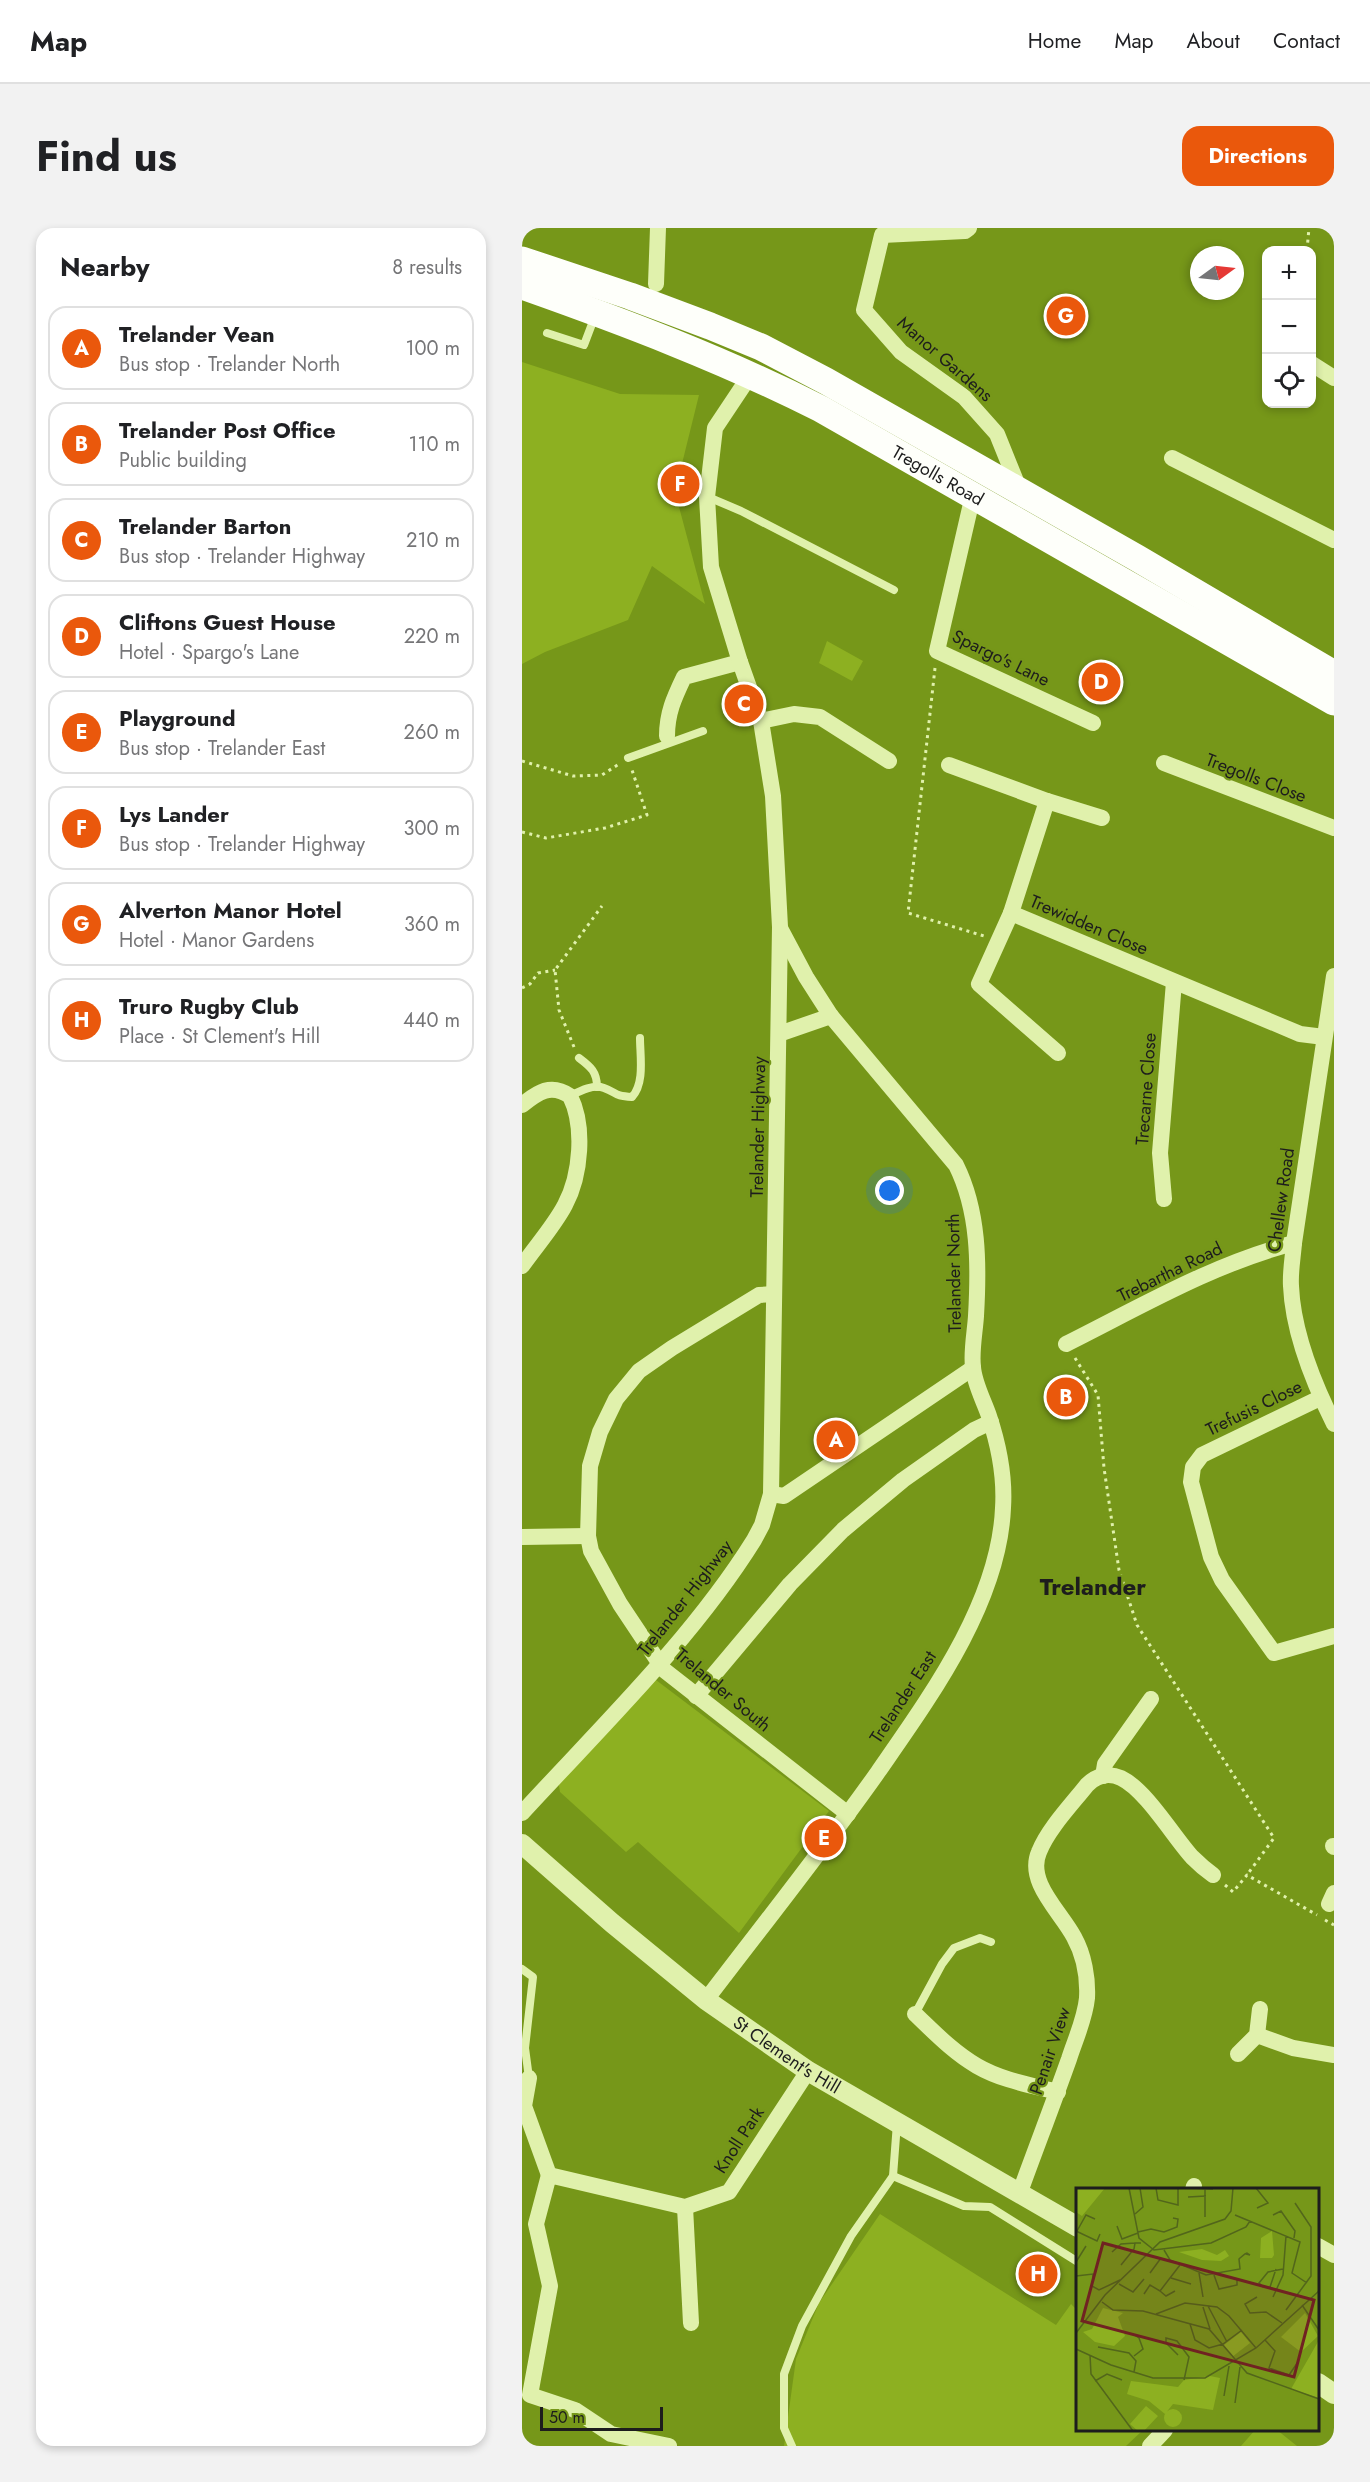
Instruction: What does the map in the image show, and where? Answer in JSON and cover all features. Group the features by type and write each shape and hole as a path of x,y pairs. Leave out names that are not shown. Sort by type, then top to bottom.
{"highway":[{"name":"Tregolls Road","path":"522,260 630,296 761,347 826,381 1334,674"},
{"name":"Tregolls Road","path":"522,286 596,312 751,374 821,409 1334,702"},
{"path":"630,296 662,321 754,361 756,366 751,374"}],"street":[{"path":"656,284 658,228"},
{"name":"Manor Gardens","path":"969,228 965,231 882,235 864,310 901,352 964,397 997,434 1020,492"},
{"path":"1316,367 1334,378"},
{"name":"Trelander Highway","path":"522,1813 660,1663 745,1554 762,1524 771,1494 780,927 773,796 761,721 711,567 707,497 715,428 751,374"},
{"path":"1172,458 1334,540"},
{"name":"Spargo's Lane","path":"973,495 937,651 1093,723"},
{"path":"668,740 667,719 671,703 684,677 740,662"},
{"path":"761,721 794,714 820,717 889,761"},
{"name":"Tregolls Close","path":"1164,763 1334,828"},
{"path":"949,765 1047,801 1102,818"},
{"name":"Trewidden Close","path":"1047,801 1011,913 1300,1034 1324,1037"},
{"path":"1011,913 979,984 1058,1053"},
{"name":"Trelander North","path":"780,927 806,977 831,1016 956,1165 967,1187 973,1210 977,1262 973,1368"},
{"name":"Chellew Road","path":"1334,976 1294,1243 1290,1284 1295,1323 1320,1398 1334,1424"},
{"name":"Trecarne Close","path":"1164,1199 1160,1154 1174,982"},
{"path":"779,1035 831,1016"},
{"path":"522,1105 543,1090 557,1089 570,1096 576,1112 578,1128 577,1161 573,1184 565,1205 522,1266"},
{"name":"Trebartha Road","path":"1066,1344 1206,1274 1255,1253 1294,1243"},
{"name":"Trelander South","path":"774,1294 759,1295 672,1348 639,1371 627,1385 607,1415 594,1449 588,1484 588,1536 595,1558 620,1604 664,1670 848,1814"},
{"path":"771,1494 784,1496 973,1368"},
{"name":"Trelander East","path":"706,2000 848,1814 912,1723 948,1665 985,1590 997,1550 1003,1509 1000,1453 973,1368"},
{"name":"Trefusis Close","path":"1320,1398 1202,1455 1193,1467 1191,1482 1211,1557 1222,1580 1274,1653 1334,1636"},
{"path":"696,1696 790,1584 843,1530 903,1480 974,1430 991,1422"},
{"path":"522,1537 588,1536"},
{"name":"Penair View","path":"1020,2192 1058,2092 1084,2014 1087,1983 1081,1953 1039,1880 1037,1858 1039,1850 1087,1785 1103,1776 1105,1764 1151,1699"},
{"path":"1103,1776 1119,1777 1142,1795 1194,1859 1213,1875"},
{"name":"St Clement's Hill","path":"522,1844 612,1923 706,2000 808,2071 1076,2226"},
{"path":"1238,2054 1257,2035 1260,2009"},
{"path":"915,2014 946,2043 976,2066 1008,2080 1058,2092"},
{"path":"1257,2035 1293,2048 1334,2055"},
{"name":"Knoll Park","path":"685,2207 729,2192 808,2071"},
{"path":"529,2078 524,2106 549,2175 536,2224 550,2286 530,2395 575,2410 611,2434 669,2446"},
{"path":"549,2175 685,2207 692,2323"},
{"path":"1319,2247 1334,2255"},
{"path":"1319,2384 1334,2394"},
{"path":"1150,2446 1164,2431"}],"lane":[{"path":"547,333 584,345 596,312"},
{"path":"707,497 741,511 894,590"},
{"path":"628,758 668,740 703,731"},
{"path":"570,1096 590,1087 603,1087 617,1096 632,1097 638,1091 640,1038"},
{"path":"579,1058 592,1068 597,1076 597,1087"},
{"path":"915,2014 942,1964 954,1948 980,1938 991,1942"},
{"path":"522,1969 532,1977 525,2048 529,2078"},
{"path":"792,2446 784,2428 784,2374 802,2326 851,2236 892,2176 897,2122"},
{"path":"892,2176 964,2206 990,2207 1076,2261"}],"path":[{"path":"1307,246 1309,228"},
{"path":"937,651 908,913 999,940"},
{"path":"522,761 573,776 602,776 628,758 647,815 605,828 546,837 522,832"},
{"path":"579,1058 559,1010 555,970 603,906"},
{"path":"522,988 530,984 538,973 555,970"},
{"path":"1066,1344 1098,1395 1104,1468 1119,1570 1137,1625 1274,1838 1233,1892 1213,1875"},
{"path":"1247,1875 1334,1925"}],"green space":[{"path":"522,362 620,394 699,395 675,492 705,604 652,566 628,620 545,652 522,664"},
{"path":"827,641 863,661 852,681 819,663"},
{"path":"652,1677 829,1811 739,1933 638,1842 626,1852 560,1792 558,1780"},
{"path":"880,2214 1056,2325 1071,2304 1076,2309 1076,2431 1142,2431 1126,2446 784,2446 796,2359 819,2303"},
{"path":"1254,2431 1278,2431 1297,2446 1241,2446"}],"place":[{"name":"Alverton Manor Hotel","path":"1066,316"},
{"name":"Lys Lander","path":"680,484"},
{"name":"Cliftons Guest House","path":"1101,682"},
{"name":"Trelander Barton","path":"744,704"},
{"name":"Trelander Post Office","path":"1066,1397"},
{"name":"Trelander Vean","path":"836,1440"},
{"name":"Playground","path":"824,1838"},
{"name":"Truro Rugby Club","path":"1038,2274"}],"district":[{"name":"Trelander","path":"1093,1587"}]}
